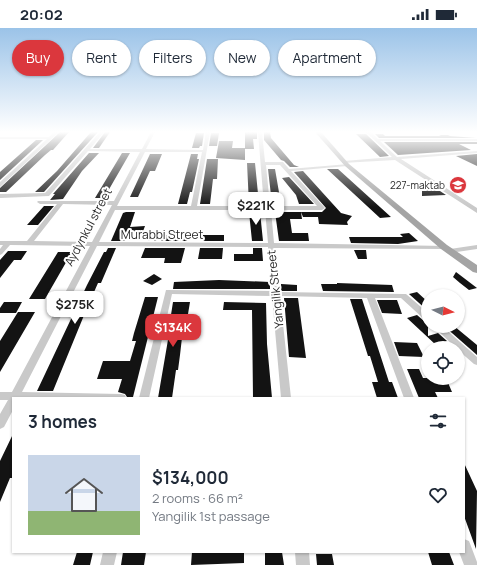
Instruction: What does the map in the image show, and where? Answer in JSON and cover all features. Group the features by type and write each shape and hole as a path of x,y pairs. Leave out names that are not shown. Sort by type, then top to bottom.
{"main road":[{"path":"340,157 346,164 447,249 477,270"}],"street":[{"path":"0,185 30,157"},
{"path":"0,196 47,195 80,157"},
{"name":"Aydynkul street","path":"15,397 140,157"},
{"path":"194,208 204,157"},
{"name":"Yangilik Street","path":"262,157 286,397"},
{"path":"289,170 409,157"},
{"path":"396,158 477,212"},
{"path":"40,202 194,208 322,208 281,163 263,164"},
{"path":"28,244 62,202"},
{"name":"Murabbi Street","path":"0,243 447,249 477,247"},
{"path":"0,253 8,244"},
{"path":"144,397 169,292 403,296 421,312"},
{"path":"370,296 409,397"},
{"path":"445,333 477,362"},
{"path":"0,396 12,398"},
{"name":"Aydynkul street","path":"0,424 12,402"},
{"path":"465,549 471,565"},
{"path":"107,565 110,553"},
{"path":"302,553 303,565"}],"building":[{"path":"17,157 25,157 0,180 0,172"},
{"path":"33,157 43,157 6,192 0,192 0,188"},
{"path":"69,157 75,157 44,192 35,192"},
{"path":"85,157 95,157 82,171 63,199 50,200 55,194 53,194"},
{"path":"120,157 128,157 104,198 95,198"},
{"path":"149,157 161,157 155,171 150,171 138,197 130,197"},
{"path":"190,157 197,157 197,159 199,159 192,192 190,192 187,204 178,204"},
{"path":"245,157 245,160 216,158"},
{"path":"279,157 287,157 294,165 299,167 290,167"},
{"path":"458,157 477,157 477,166"},
{"path":"207,159 218,159 217,179 213,179 210,204 200,204"},
{"path":"247,163 255,163 259,204 249,204"},
{"path":"268,169 275,169 281,204 272,204"},
{"path":"327,169 338,169 391,217 380,218"},
{"path":"303,171 341,213 352,216 347,222 348,225 319,224 318,217 303,217 301,212 322,212 326,208 294,172"},
{"path":"289,177 314,204 299,204 296,195 282,178"},
{"path":"437,189 446,195 422,196 422,191"},
{"path":"44,206 54,206 38,225 27,225"},
{"path":"135,212 130,227 145,226 142,234 128,234 125,241 111,241 123,213"},
{"path":"249,212 260,212 263,241 252,241"},
{"path":"275,212 301,212 302,219 290,219 292,233 308,233 309,241 279,241"},
{"path":"409,233 418,241 398,244 351,243 349,237 403,237 400,234"},
{"path":"150,235 188,236 187,241 148,241"},
{"path":"203,235 224,235 224,241 202,241"},
{"path":"108,248 116,248 101,283 98,283 53,391 37,391 87,285 104,252 106,252"},
{"path":"145,248 185,248 181,263 164,263 165,258 141,258"},
{"path":"200,248 223,248 222,259 198,259"},
{"path":"253,248 262,248 263,261 234,261 234,254 253,254"},
{"path":"354,250 366,250 367,259 358,259"},
{"path":"8,251 27,251 21,260 14,260 0,278 0,260"},
{"path":"58,252 72,252 45,299 29,299"},
{"path":"456,272 477,288 469,290 453,277"},
{"path":"154,274 162,279 152,285 143,281"},
{"path":"219,280 270,282 270,289 173,289 174,282"},
{"path":"337,283 392,285 394,292 323,291 321,284"},
{"path":"281,284 297,285 297,291 281,291"},
{"path":"417,292 421,296 421,305 409,294"},
{"path":"145,297 158,297 133,397 127,397 125,394 118,392 122,379 97,379 103,361 130,361 136,341 132,341"},
{"path":"284,298 298,298 306,358 289,357"},
{"path":"350,299 362,299 389,382 392,382 398,397 377,397 372,382 378,382 370,356 368,356"},
{"path":"377,300 397,300 402,314 382,313"},
{"path":"4,302 22,302 16,313 0,313 0,308"},
{"path":"173,302 190,302 187,320 184,320 178,370 176,370 172,397 158,397 169,334"},
{"path":"224,302 266,303 267,344 272,397 253,397 252,310 223,310"},
{"path":"18,312 35,312 0,372 0,341"},
{"path":"417,315 421,318 421,331 407,318"},
{"path":"423,333 428,333 428,336 438,333 447,341 432,341"},
{"path":"452,333 462,333 477,345 477,355 465,344 465,341 461,341"},
{"path":"394,342 417,343 421,351 421,357 399,356"},
{"path":"407,369 419,369 421,374 421,385 449,385 452,392 435,392 438,397 419,397"},
{"path":"12,436 12,478 10,478 0,502 0,461"},
{"path":"465,465 477,491 476,549 465,519"},
{"path":"77,553 93,553 90,565 73,565"},
{"path":"123,553 146,553 144,565 121,565"},
{"path":"192,553 244,553 244,563 191,565"},
{"path":"265,553 282,553 284,565 265,565"},
{"path":"428,553 449,553 454,565 432,565"},
{"path":"316,554 332,554 334,565 317,565"}],"place":[{"name":"227-maktab","path":"458,185"}]}
